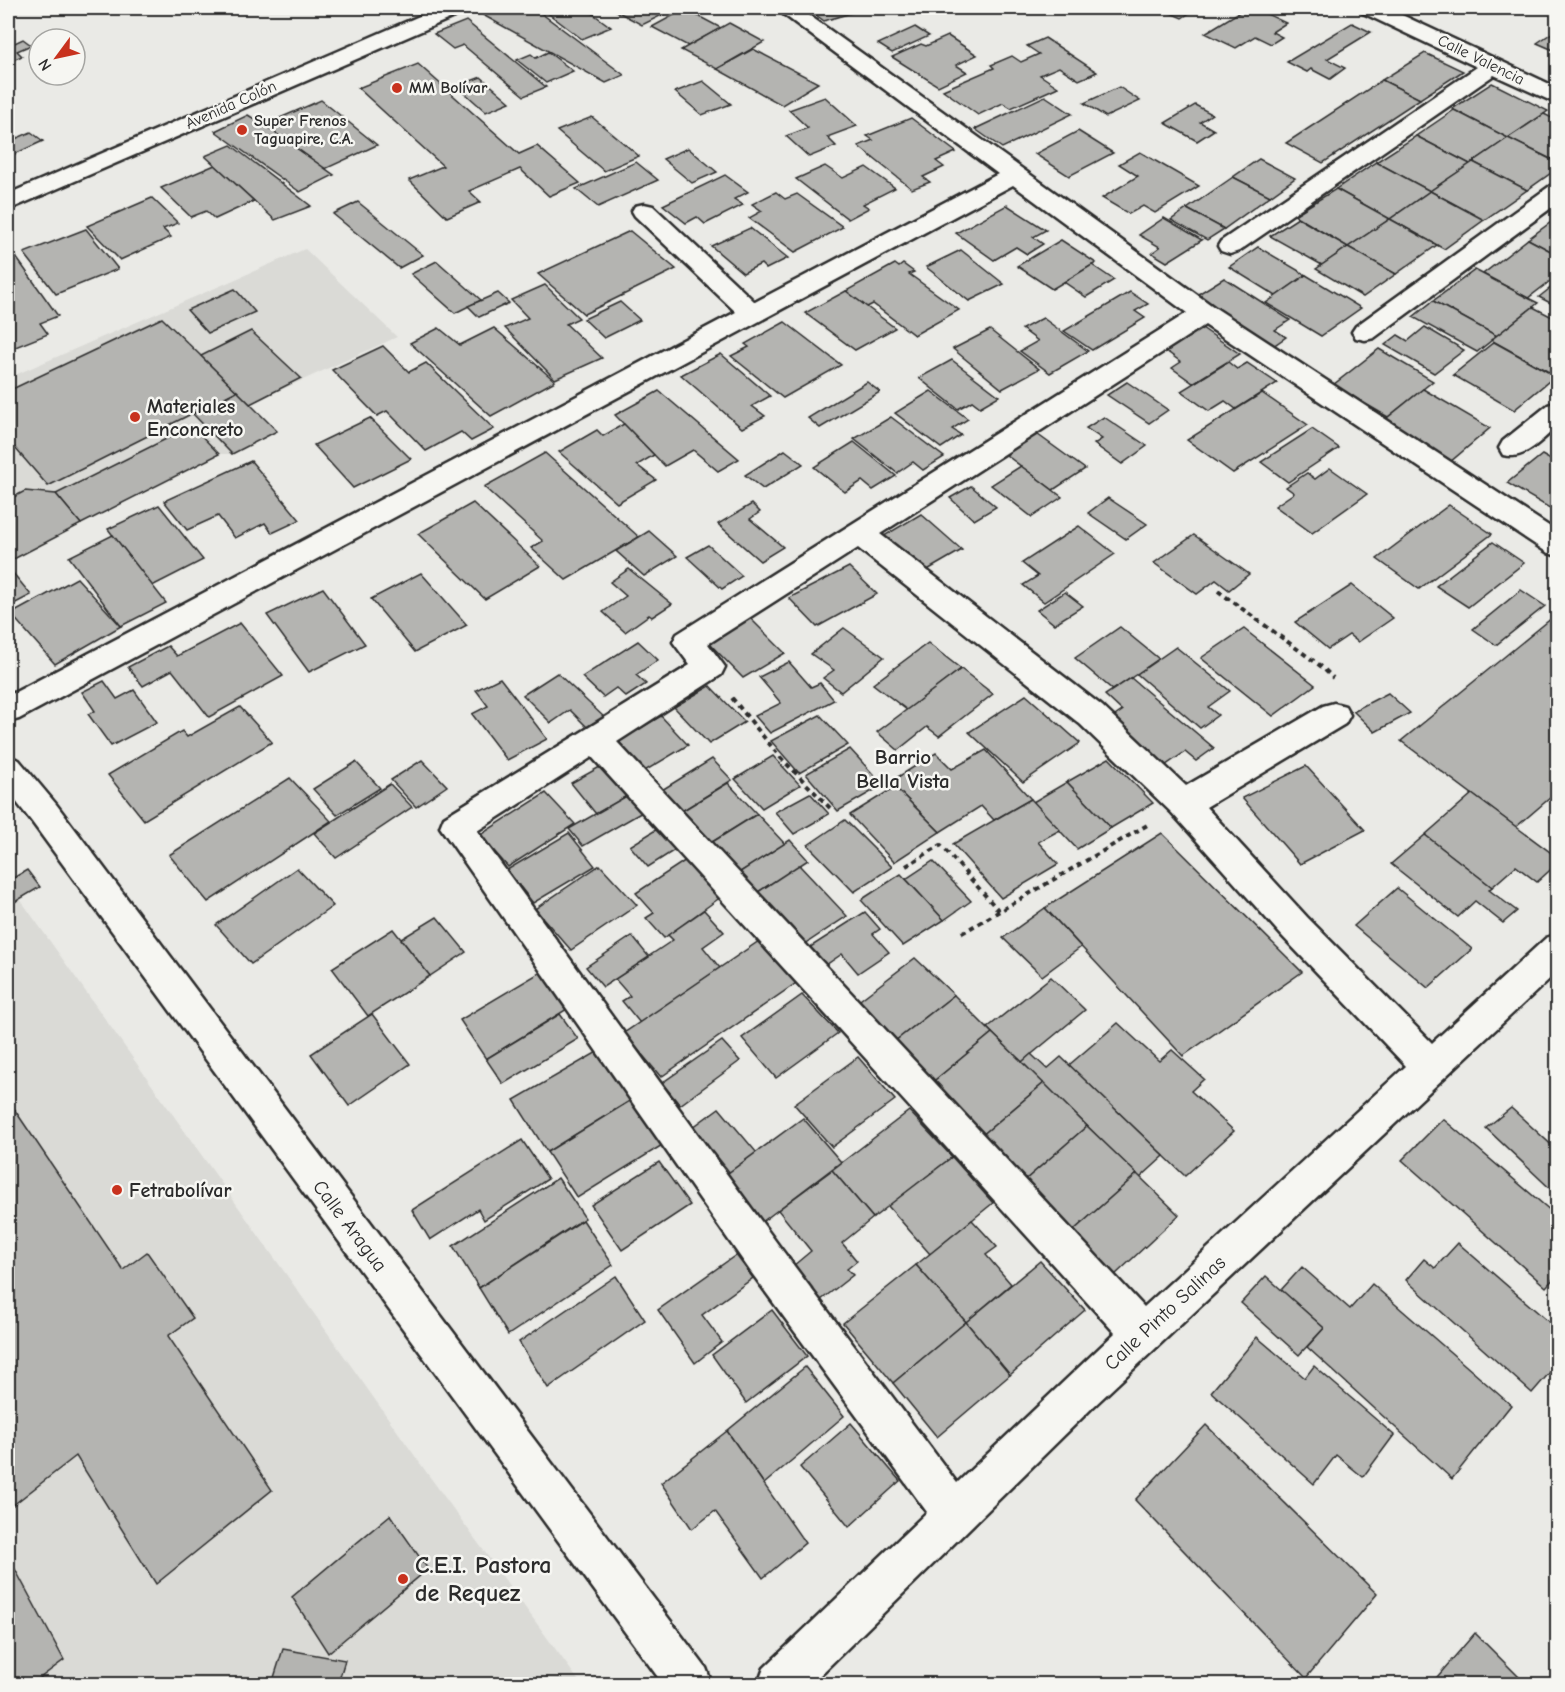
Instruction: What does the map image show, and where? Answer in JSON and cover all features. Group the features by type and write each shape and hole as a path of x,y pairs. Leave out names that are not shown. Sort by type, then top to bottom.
{"street":[{"name":"Avenida Colón","path":"8,203 455,8"},
{"path":"786,8 1204,313 1557,546"},
{"name":"Calle Valencia","path":"1371,8 1557,97"},
{"path":"1230,246 1493,66"},
{"path":"8,710 1014,175"},
{"path":"1365,332 1557,191"},
{"path":"644,211 753,314"},
{"path":"955,1515 902,1446 456,827 710,667 688,642 1204,313"},
{"path":"1513,448 1557,411"},
{"path":"859,533 1091,715 1184,804 1295,927 1431,1067"},
{"path":"1184,804 1334,715"},
{"path":"595,739 1143,1335"},
{"name":"Calle Aragua","path":"8,769 58,832 690,1684"},
{"name":"Calle Pinto Salinas","path":"787,1682 1079,1393 1557,949"}],"path":[{"path":"1218,591 1322,667 1338,685 1342,697 1342,707 1334,715"},
{"path":"710,667 755,728 796,775 833,812"},
{"path":"962,933 1184,804"},
{"path":"906,866 941,845 999,911"}],"shaded area":[{"name":"Materiales Enconcreto","path":"305,249 397,337 250,404 277,431 232,454 219,454 8,562 8,363 15,375"},
{"name":"Fetrabolívar","path":"20,899 427,1473 581,1684 8,1684 8,906"}],"building":[{"path":"500,8 534,8 624,75 606,83 483,15"},
{"path":"553,8 585,8 611,27 582,39 545,11"},
{"path":"611,8 664,8 670,11 642,25"},
{"path":"807,8 868,8 824,21"},
{"path":"1159,8 1197,8 1182,18"},
{"path":"1246,8 1254,8 1286,23 1272,32 1282,37 1271,44 1255,36 1236,48 1205,33"},
{"path":"685,9 721,28 688,46 652,27"},
{"path":"466,21 546,87 524,96 463,45 453,49 434,34"},
{"path":"729,23 764,42 717,69 681,50"},
{"path":"1352,23 1371,32 1327,59 1345,68 1330,79 1311,69 1307,72 1287,62"},
{"path":"915,27 929,36 892,53 878,44"},
{"path":"1558,29 1558,52 1537,43"},
{"path":"948,36 977,55 956,65 967,72 938,86 892,57 921,44 926,46"},
{"path":"1045,38 1097,72 1079,80 1059,67 1040,75 1058,87 1011,108 1003,103 978,115 943,90 994,68 991,65 1012,56 1021,62 1039,54 1027,46"},
{"path":"23,39 27,42 27,47 17,51 22,56 8,62 8,46"},
{"path":"753,49 818,83 782,105 717,69"},
{"path":"548,52 573,71 546,83 517,60 531,54 536,58"},
{"path":"1425,53 1463,71 1420,99 1382,80"},
{"path":"418,64 519,154 537,146 580,183 549,196 520,169 469,191 481,202 447,217 409,180 443,166 358,88"},
{"path":"481,77 510,102 486,112 457,86"},
{"path":"1382,80 1420,99 1323,163 1286,143"},
{"path":"703,81 731,104 702,115 675,92"},
{"path":"1492,83 1548,111 1508,138 1452,109"},
{"path":"1119,87 1140,101 1106,117 1084,103"},
{"path":"1045,96 1072,114 1002,148 975,129"},
{"path":"825,97 857,126 827,137 836,146 809,157 786,136 808,128 789,110"},
{"path":"321,100 377,145 325,169 264,125"},
{"path":"1195,105 1212,114 1200,122 1214,130 1197,141 1165,123"},
{"path":"1454,110 1508,138 1470,164 1416,136"},
{"path":"1544,114 1558,121 1558,157 1553,160 1508,138"},
{"path":"248,115 334,175 300,192 215,131"},
{"path":"592,117 639,156 604,171 557,131"},
{"path":"911,118 956,152 936,161 944,167 923,177 930,182 912,189 858,146 873,140 867,136"},
{"path":"1078,131 1113,153 1069,176 1035,154"},
{"path":"31,132 43,141 8,157 8,142"},
{"path":"1416,136 1470,164 1430,191 1376,162"},
{"path":"1508,138 1558,163 1558,168 1527,190 1473,162"},
{"path":"231,145 311,206 275,220 205,156"},
{"path":"688,148 717,172 692,183 663,159"},
{"path":"1140,152 1199,186 1155,213 1143,206 1129,214 1102,198 1138,176 1119,164"},
{"path":"1259,159 1295,178 1270,196 1233,177"},
{"path":"636,162 658,180 598,207 576,189"},
{"path":"1376,162 1430,191 1390,219 1336,189"},
{"path":"1473,162 1527,190 1484,220 1430,191"},
{"path":"215,165 254,201 215,219 206,211 191,217 161,188"},
{"path":"825,166 843,178 866,167 895,188 863,204 869,208 848,219 796,179"},
{"path":"725,175 748,192 734,199 743,205 705,224 697,217 686,223 663,205"},
{"path":"1233,177 1270,196 1224,229 1187,209"},
{"path":"1336,189 1390,219 1348,247 1294,215"},
{"path":"1430,191 1484,220 1444,249 1390,219"},
{"path":"776,192 785,199 797,194 843,227 795,252 749,218 762,211 752,204"},
{"path":"152,198 178,223 163,229 171,237 120,260 87,226"},
{"path":"358,202 423,255 399,268 333,214"},
{"path":"1007,205 1046,230 1033,237 1043,244 1027,254 1016,247 994,260 956,233"},
{"path":"1187,209 1224,229 1207,240 1171,220"},
{"path":"1558,217 1558,255 1528,239"},
{"path":"1164,218 1202,240 1167,262 1152,253 1160,247 1139,235"},
{"path":"1298,218 1348,247 1322,265 1270,236"},
{"path":"1390,219 1437,245 1396,274 1348,247"},
{"path":"750,228 788,258 766,269 761,264 743,273 711,246"},
{"path":"86,229 118,269 56,294 24,253"},
{"path":"630,231 676,269 584,314 538,274"},
{"path":"1528,239 1558,255 1558,275 1528,298 1483,274"},
{"path":"1061,240 1096,263 1052,289 1017,266"},
{"path":"1258,247 1306,275 1276,296 1229,267"},
{"path":"1348,247 1396,274 1363,297 1316,269"},
{"path":"961,250 1004,284 969,301 926,267"},
{"path":"16,257 58,316 40,323 48,334 8,350 8,260"},
{"path":"437,261 481,300 455,313 411,274"},
{"path":"895,264 899,267 903,264 914,272 909,274 959,310 914,335 873,304 867,307 846,291"},
{"path":"1092,265 1114,280 1086,297 1064,282"},
{"path":"1475,270 1538,303 1497,336 1433,301"},
{"path":"1306,275 1361,308 1321,336 1266,303"},
{"path":"1224,278 1290,320 1275,330 1286,337 1273,346 1195,296"},
{"path":"1558,282 1558,307 1539,297"},
{"path":"545,285 579,318 566,324 602,358 555,379 505,328 528,318 511,300"},
{"path":"235,289 255,312 208,333 187,310"},
{"path":"846,291 895,328 855,350 805,313"},
{"path":"1130,292 1148,304 1135,311 1145,318 1092,350 1064,331"},
{"path":"498,293 509,303 479,317 468,306"},
{"path":"1433,301 1497,336 1477,352 1413,317"},
{"path":"620,302 640,320 604,338 584,319"},
{"path":"1533,307 1558,320 1558,377 1491,340"},
{"path":"162,318 237,391 48,486 8,440 8,391"},
{"path":"1043,318 1088,351 1050,373 1020,351 1038,341 1022,329"},
{"path":"785,322 841,365 783,398 731,356 749,347 745,344"},
{"path":"1199,326 1240,354 1193,383 1172,368 1181,362 1162,348"},
{"path":"1425,327 1464,350 1434,373 1385,345 1398,335 1408,341"},
{"path":"439,328 460,345 494,328 555,381 491,416 410,343"},
{"path":"990,330 1039,369 1002,389 953,349"},
{"path":"251,331 301,378 250,404 201,356"},
{"path":"1494,342 1555,376 1514,410 1453,375"},
{"path":"383,346 409,372 426,363 494,429 471,441 461,432 426,451 387,411 377,416 332,370"},
{"path":"1379,349 1433,381 1388,417 1333,385"},
{"path":"721,354 770,396 752,406 765,416 742,428 681,375"},
{"path":"952,360 999,396 980,407 972,401 958,409 919,378"},
{"path":"1228,362 1237,369 1247,363 1277,383 1236,409 1225,401 1209,411 1181,391"},
{"path":"867,382 880,392 820,428 808,418"},
{"path":"1127,382 1168,410 1149,423 1107,395"},
{"path":"1423,389 1490,428 1450,462 1382,422"},
{"path":"237,391 277,431 232,454 193,414"},
{"path":"659,391 739,459 718,471 693,450 665,466 615,415"},
{"path":"931,391 968,419 952,429 961,435 941,448 895,413"},
{"path":"1262,393 1308,425 1233,473 1187,440"},
{"path":"891,417 944,457 923,470 913,462 897,473 854,439"},
{"path":"1104,417 1147,446 1122,464 1094,444 1102,439 1086,428"},
{"path":"370,418 411,459 353,488 314,445"},
{"path":"624,424 654,455 637,465 656,480 617,503 559,452 597,430 603,436"},
{"path":"192,426 219,454 81,524 56,494"},
{"path":"1312,429 1339,448 1288,482 1261,462"},
{"path":"1034,432 1085,469 1053,490 1002,452"},
{"path":"854,442 896,476 873,490 862,481 845,492 814,467"},
{"path":"785,450 803,464 763,489 745,475"},
{"path":"545,453 639,537 566,580 531,548 543,541 484,487"},
{"path":"1542,455 1558,464 1558,513 1507,483"},
{"path":"251,461 300,520 272,533 265,523 235,538 218,516 187,530 164,501"},
{"path":"1021,466 1062,497 1032,517 991,485"},
{"path":"1330,468 1367,494 1312,533 1275,506 1294,493 1286,487 1307,473 1315,479"},
{"path":"971,486 996,507 974,520 950,498"},
{"path":"25,491 56,494 81,524 8,562 8,500"},
{"path":"1108,498 1147,524 1126,539 1088,513"},
{"path":"473,503 540,566 485,599 418,534"},
{"path":"752,504 760,512 750,519 783,547 760,561 718,524"},
{"path":"159,505 203,560 152,586 108,529"},
{"path":"1449,505 1492,534 1419,589 1377,559"},
{"path":"921,514 962,550 924,572 884,536"},
{"path":"1079,526 1115,554 1044,602 1023,585 1038,576 1022,563"},
{"path":"649,531 677,556 644,576 616,551"},
{"path":"113,535 166,603 121,626 69,557"},
{"path":"1194,535 1249,574 1229,590 1216,580 1197,594 1154,563"},
{"path":"1493,542 1524,563 1468,607 1436,586"},
{"path":"708,545 742,576 722,589 687,557"},
{"path":"8,567 31,595 8,607"},
{"path":"849,567 877,594 817,627 789,598"},
{"path":"629,569 672,604 652,617 649,615 625,632 603,612 626,596 610,582"},
{"path":"421,573 467,625 415,652 371,599"},
{"path":"77,578 121,626 55,664 11,614"},
{"path":"1352,585 1393,618 1358,642 1349,635 1328,649 1295,622"},
{"path":"323,588 365,644 309,672 267,615"},
{"path":"1521,590 1545,606 1496,645 1473,629"},
{"path":"1065,592 1083,606 1054,624 1037,610"},
{"path":"1558,613 1558,791 1516,827 1401,741"},
{"path":"750,618 785,653 743,678 708,642"},
{"path":"240,623 283,676 209,717 172,670 143,686 128,667 168,646 177,656"},
{"path":"1120,627 1159,659 1113,690 1075,658"},
{"path":"844,628 884,657 841,692 823,678 834,670 811,654"},
{"path":"1244,629 1315,685 1273,716 1201,658"},
{"path":"638,641 658,660 636,675 646,684 626,697 616,688 603,697 582,677"},
{"path":"928,643 961,669 907,710 873,684"},
{"path":"1176,647 1230,691 1208,707 1218,715 1200,728 1137,674"},
{"path":"789,662 811,687 820,683 834,700 770,733 755,716 781,703 759,677"},
{"path":"961,669 993,694 939,736 927,727 898,750 877,732"},
{"path":"557,673 604,717 587,727 570,710 551,723 523,695"},
{"path":"500,678 547,739 507,760 472,714 488,706 476,690"},
{"path":"1131,678 1214,748 1196,761 1185,752 1166,765 1112,718 1122,711 1105,695"},
{"path":"104,681 117,699 134,690 157,722 111,746 88,714 95,711 82,692"},
{"path":"710,686 745,722 709,744 674,707"},
{"path":"1388,693 1410,713 1375,732 1353,711"},
{"path":"1026,695 1080,743 1023,782 969,732"},
{"path":"240,707 272,742 144,820 108,775 182,731 187,737"},
{"path":"820,715 848,745 799,773 771,741"},
{"path":"661,716 688,745 638,775 612,745"},
{"path":"850,749 883,785 838,811 806,774"},
{"path":"986,750 1031,799 994,820 981,806 940,832 890,782 936,753 952,769"},
{"path":"773,756 800,785 762,808 735,779"},
{"path":"1109,758 1153,803 1111,828 1067,782"},
{"path":"712,759 732,780 677,814 657,793"},
{"path":"422,760 447,786 416,807 391,780"},
{"path":"356,762 380,788 337,815 313,789"},
{"path":"607,763 632,793 596,814 571,783"},
{"path":"1306,766 1365,830 1300,864 1242,798"},
{"path":"290,778 331,821 208,902 169,855"},
{"path":"1067,782 1111,828 1077,849 1033,802"},
{"path":"728,783 757,814 701,849 677,814"},
{"path":"390,784 412,807 336,858 314,833"},
{"path":"895,787 940,832 894,862 850,815"},
{"path":"546,793 575,824 508,867 480,835"},
{"path":"632,793 646,810 583,846 569,829"},
{"path":"810,793 829,814 794,834 775,812"},
{"path":"1472,794 1558,858 1558,863 1537,882 1516,866 1492,887 1425,835"},
{"path":"1031,799 1060,830 1038,842 1058,864 1001,898 953,844"},
{"path":"757,814 785,844 734,876 706,846"},
{"path":"845,820 892,867 854,892 808,845"},
{"path":"662,826 681,846 648,867 630,846"},
{"path":"569,833 595,866 533,903 507,870"},
{"path":"1162,833 1302,972 1183,1056 1045,908"},
{"path":"1425,835 1492,887 1489,890 1517,911 1503,923 1475,901 1458,917 1391,864"},
{"path":"790,840 808,860 752,896 734,876"},
{"path":"686,860 721,897 664,938 646,918 654,913 636,893"},
{"path":"933,861 971,901 944,920 906,879"},
{"path":"600,865 637,905 571,950 535,909"},
{"path":"799,865 847,916 805,944 758,892"},
{"path":"297,868 333,906 251,964 216,925"},
{"path":"27,870 40,887 8,906 8,881"},
{"path":"901,874 944,920 903,946 861,900"},
{"path":"1397,888 1472,949 1428,988 1354,926"},
{"path":"1045,908 1081,947 1042,976 1003,938"},
{"path":"704,910 724,932 703,947 720,968 640,1023 622,1001 630,996 615,979 673,940 668,935"},
{"path":"865,912 880,929 873,934 889,952 858,973 842,954 817,971 801,953"},
{"path":"437,917 466,952 430,976 401,939"},
{"path":"393,929 430,976 368,1016 332,968"},
{"path":"632,936 649,957 603,987 586,967"},
{"path":"762,939 799,981 661,1077 624,1033"},
{"path":"915,958 954,995 890,1045 852,1006"},
{"path":"546,969 572,1006 486,1059 460,1020"},
{"path":"1051,977 1085,1010 1022,1062 987,1028"},
{"path":"802,995 838,1033 776,1078 742,1038"},
{"path":"954,995 992,1033 929,1085 890,1045"},
{"path":"372,1014 410,1064 349,1106 311,1054"},
{"path":"560,1014 578,1039 503,1084 486,1059"},
{"path":"1118,1023 1159,1061 1172,1050 1204,1079 1191,1091 1234,1131 1185,1176 1069,1065"},
{"path":"992,1033 1044,1083 980,1137 929,1085"},
{"path":"722,1041 740,1061 680,1105 662,1083"},
{"path":"599,1051 633,1099 547,1152 514,1100"},
{"path":"1031,1054 1047,1069 1061,1057 1164,1156 1140,1178 1022,1062"},
{"path":"858,1057 895,1100 832,1147 794,1104"},
{"path":"1044,1083 1087,1126 1024,1181 980,1137"},
{"path":"633,1099 664,1144 577,1198 547,1152"},
{"path":"8,1100 123,1270 147,1252 193,1318 168,1336 272,1490 156,1584 76,1456 8,1509"},
{"path":"719,1108 757,1153 730,1173 712,1150 703,1157 685,1133"},
{"path":"1511,1108 1556,1149 1558,1148 1558,1196 1486,1128"},
{"path":"909,1111 952,1157 873,1218 832,1170"},
{"path":"803,1118 841,1162 758,1225 720,1179"},
{"path":"1443,1119 1558,1217 1558,1274 1546,1287 1402,1160"},
{"path":"1087,1126 1137,1174 1073,1231 1024,1181"},
{"path":"522,1140 548,1179 484,1220 478,1209 430,1240 412,1210"},
{"path":"952,1157 993,1203 930,1254 888,1206"},
{"path":"659,1162 690,1205 622,1250 591,1205"},
{"path":"832,1170 873,1218 842,1243 857,1261 847,1269 853,1275 821,1300 793,1266 811,1251 778,1210"},
{"path":"1137,1174 1179,1215 1115,1275 1073,1231"},
{"path":"558,1178 585,1218 479,1288 453,1246"},
{"path":"583,1220 613,1265 508,1335 479,1288"},
{"path":"972,1220 997,1247 986,1255 1011,1284 966,1322 916,1265"},
{"path":"1458,1243 1558,1330 1558,1363 1532,1393 1406,1280 1424,1259 1435,1268"},
{"path":"736,1255 753,1278 702,1315 722,1342 695,1363 658,1310"},
{"path":"1040,1261 1085,1310 1010,1375 966,1322"},
{"path":"916,1265 966,1322 893,1383 843,1323"},
{"path":"1302,1267 1350,1309 1372,1284 1511,1405 1452,1479 1307,1347 1324,1328 1281,1290"},
{"path":"616,1276 645,1320 548,1388 519,1342"},
{"path":"1266,1276 1324,1328 1299,1355 1241,1303"},
{"path":"772,1310 807,1356 746,1403 712,1355"},
{"path":"966,1322 1010,1375 937,1437 893,1383"},
{"path":"1257,1337 1305,1378 1314,1366 1394,1435 1363,1477 1336,1455 1314,1484 1211,1392"},
{"path":"805,1367 844,1416 764,1484 727,1431"},
{"path":"851,1423 900,1481 849,1527 800,1467"},
{"path":"1206,1425 1377,1594 1306,1678 1135,1500"},
{"path":"727,1431 805,1543 763,1578 715,1511 692,1529 661,1483"},
{"path":"390,1515 428,1569 328,1653 292,1597"},
{"path":"15,1569 64,1660 40,1678 43,1684 8,1684 8,1574"},
{"path":"1475,1633 1526,1684 1431,1684"},
{"path":"283,1649 345,1660 338,1684 272,1684"}],"place":[{"name":"MM Bolívar","path":"397,88"},
{"name":"Super Frenos Taguapire, C.A.","path":"242,130"},
{"name":"Materiales Enconcreto","path":"135,417"},
{"name":"Fetrabolívar","path":"117,1190"},
{"name":"C.E.I. Pastora de Requez","path":"403,1579"}],"district":[{"name":"Barrio Bella Vista","path":"903,769"}]}
